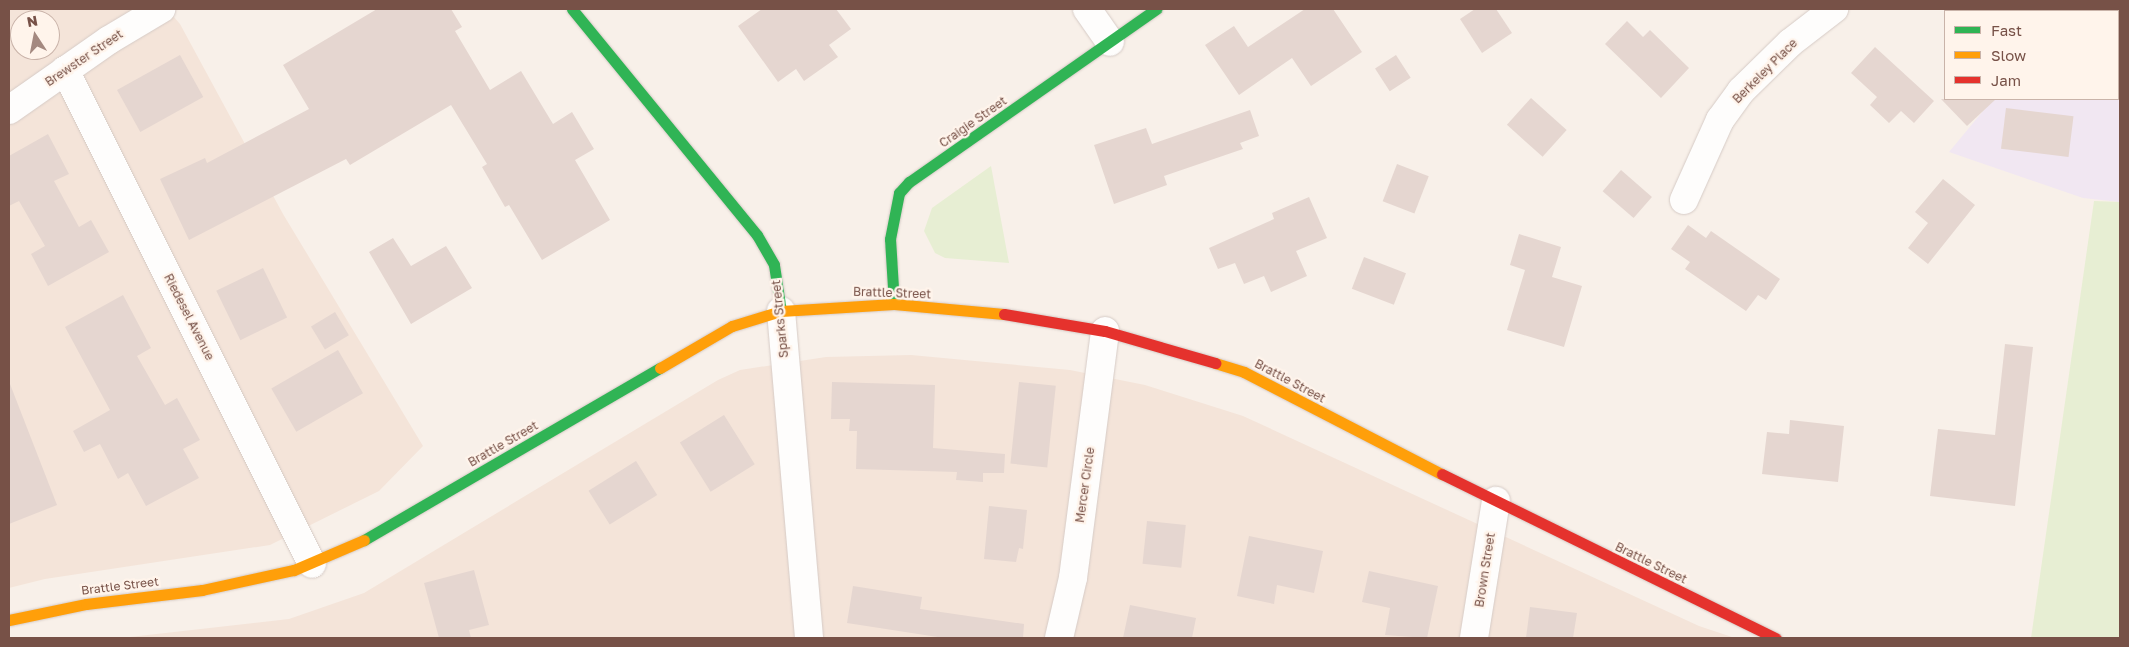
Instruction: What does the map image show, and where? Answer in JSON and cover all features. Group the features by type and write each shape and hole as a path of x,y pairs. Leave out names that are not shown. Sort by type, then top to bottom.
{"main road":[{"name":"Sparks Street","path":"572,9 757,235 774,265 781,311"},
{"name":"Craigie Street","path":"894,304 890,239 899,193 909,182 1156,9"},
{"name":"Brattle Street","path":"9,620 86,604 235,584 312,564 386,528 732,326 781,311 894,304 1012,315 1105,331 1244,372 1496,501 1776,638"}],"street":[{"name":"Brewster Street","path":"9,110 65,70 161,9"},
{"path":"1087,9 1110,42"},
{"name":"Berkeley Place","path":"1684,200 1720,120 1741,91 1790,43 1834,9"},
{"name":"Riedesel Avenue","path":"65,70 312,564"},
{"name":"Sparks Street","path":"781,311 809,638"},
{"name":"Mercer Circle","path":"1059,638 1074,568 1105,331"},
{"name":"Brown Street","path":"1474,638 1496,501"}],"shaded area":[{"path":"9,9 167,9 180,24 283,214 423,446 379,491 270,545 45,579 9,588"},
{"path":"2120,9 2120,202 2083,198 1949,152 1992,100 2119,100 2119,10 2067,10"},
{"path":"911,355 1070,370 1145,385 1243,416 1699,626 1735,638 121,638 289,619 364,593 718,380 740,370 826,357"}],"green space":[{"path":"991,166 1009,263 945,258 935,253 924,231 932,208"},
{"path":"2094,201 2120,202 2120,638 2031,638"}],"building":[{"path":"377,9 451,9 462,27 455,31 490,90 521,71 553,124 572,112 594,149 575,160 610,220 542,260 509,205 505,207 482,167 487,164 451,105 350,165 346,159 189,240 160,179 205,158 207,163 309,109 283,65"},
{"path":"762,9 836,9 851,29 829,45 838,57 804,81 796,69 778,82 738,26"},
{"path":"1305,9 1333,9 1362,52 1311,86 1292,58 1239,95 1205,45 1234,26 1248,47"},
{"path":"1475,9 1496,9 1512,33 1482,53 1460,19"},
{"path":"1627,21 1643,37 1650,30 1689,68 1661,98 1605,44"},
{"path":"1875,47 1934,101 1914,123 1901,111 1889,123 1870,105 1877,97 1851,73"},
{"path":"180,55 203,97 140,132 117,90"},
{"path":"1396,55 1411,78 1390,91 1375,69"},
{"path":"1531,98 1567,130 1543,157 1507,125"},
{"path":"1941,99 1995,100 1967,126"},
{"path":"2006,108 2073,116 2068,157 2001,149"},
{"path":"1250,110 1259,136 1240,143 1243,149 1164,176 1167,185 1114,204 1094,145 1146,128 1152,144"},
{"path":"48,134 69,174 54,181 79,227 91,220 109,252 48,286 31,254 45,246 19,201 9,206 9,156"},
{"path":"1397,164 1429,176 1414,214 1383,201"},
{"path":"1621,170 1652,197 1634,218 1603,191"},
{"path":"1943,179 1975,205 1928,264 1908,248 1928,223 1915,212"},
{"path":"1309,197 1327,238 1296,251 1307,276 1271,292 1264,276 1244,284 1235,263 1218,269 1209,248 1274,219 1272,213"},
{"path":"1688,225 1706,238 1711,231 1780,279 1766,300 1758,295 1746,311 1685,269 1690,262 1671,249"},
{"path":"1519,234 1561,247 1552,277 1582,286 1564,347 1507,330 1525,270 1510,265"},
{"path":"393,238 411,266 446,246 472,288 411,324 369,252"},
{"path":"1364,257 1406,273 1394,305 1352,289"},
{"path":"263,268 287,317 240,340 216,291"},
{"path":"123,295 151,348 137,356 165,405 177,398 200,440 183,449 199,478 146,506 128,473 118,479 100,444 84,452 73,431 110,410 65,327"},
{"path":"335,312 349,335 325,350 311,326"},
{"path":"2005,344 2033,347 2015,506 1930,496 1938,429 1995,435"},
{"path":"338,350 363,393 296,432 271,388"},
{"path":"832,382 935,385 933,448 1005,454 1004,473 983,473 983,482 956,480 957,472 856,469 857,431 849,431 850,419 831,419"},
{"path":"1019,382 1056,386 1047,467 1010,464"},
{"path":"9,385 57,505 9,524"},
{"path":"724,415 755,464 711,492 680,443"},
{"path":"1790,420 1844,426 1838,482 1762,474 1767,432 1789,434"},
{"path":"636,461 657,495 610,525 589,491"},
{"path":"989,506 1027,510 1023,549 1019,548 1016,562 984,559"},
{"path":"1147,521 1186,525 1181,568 1143,564"},
{"path":"1249,536 1323,551 1314,593 1277,585 1274,604 1237,596"},
{"path":"474,570 489,625 469,630 471,638 439,638 424,583"},
{"path":"1369,571 1438,586 1427,638 1385,635 1390,608 1362,602"},
{"path":"853,586 922,597 920,609 1024,624 1023,638 944,638 847,623"},
{"path":"1130,605 1196,618 1192,638 1123,638"},
{"path":"1530,607 1577,613 1573,638 1526,638"}],"traffic: fast":[{"path":"572,9 757,235 774,265 781,311"},
{"path":"894,304 890,239 899,193 909,182 1156,9"},
{"path":"364,540 660,368"}],"traffic: slow":[{"path":"660,368 732,326 781,311 894,304 1004,314"},
{"path":"1215,363 1244,372 1442,474"},
{"path":"9,620 86,604 202,590 294,570 364,540"}],"traffic: jam":[{"path":"1004,314 1105,331 1215,363"},
{"path":"1442,474 1776,638"}]}
